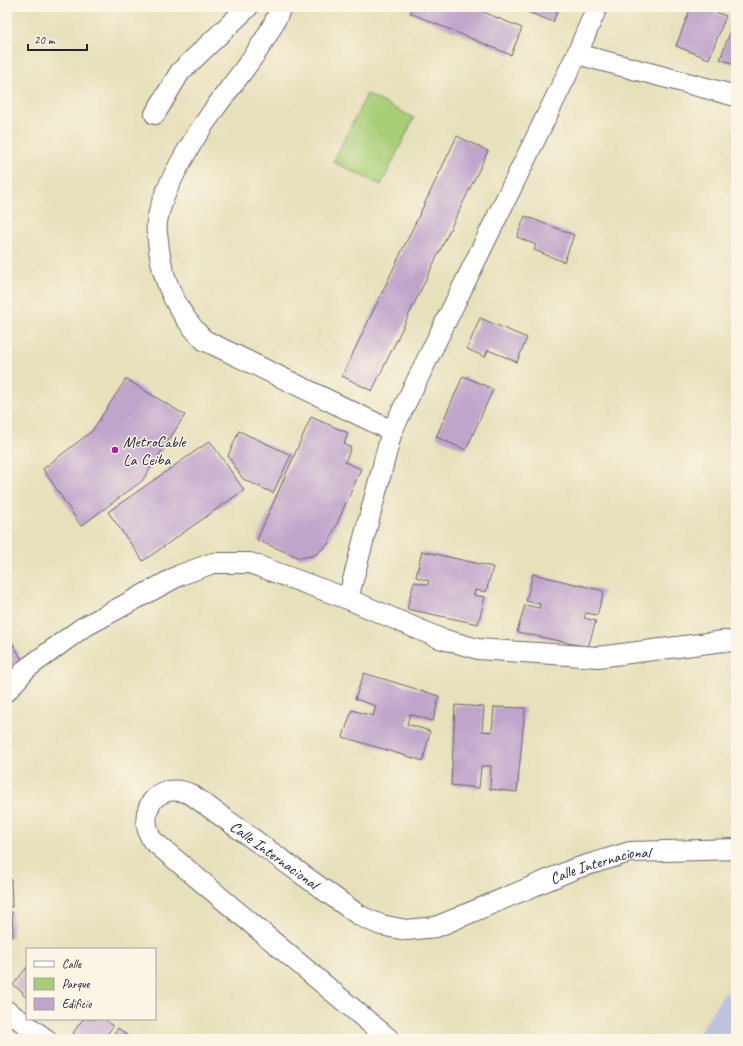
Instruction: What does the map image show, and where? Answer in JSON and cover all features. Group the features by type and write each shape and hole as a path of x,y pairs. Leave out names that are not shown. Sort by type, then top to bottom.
{"street":[{"path":"155,114 180,72 248,7"},
{"path":"280,7 250,62 212,112 183,159 162,202 156,224 164,277 188,324 204,340 392,431"},
{"path":"348,599 392,431 577,54 597,7"},
{"path":"577,54 736,96"},
{"path":"7,691 26,669 82,628 180,575 213,563 250,563 348,599 439,638 478,649 598,657 724,641 736,642"},
{"name":"Calle Internacional","path":"390,1039 152,840 147,830 145,821 147,810 153,800 162,793 173,790 183,791 192,795 360,916 381,925 406,930 436,927 574,869 630,852 736,849"},
{"path":"7,1011 46,1039"}],"shaded area":[{"path":"724,993 736,994 736,1039 695,1039"}],"green space":[{"path":"367,94 414,118 381,185 333,162"}],"building":[{"path":"413,7 471,7 522,28 511,55 410,13"},
{"path":"522,7 559,7 553,22 521,9"},
{"path":"691,7 704,7 726,16 709,59 676,46"},
{"path":"732,27 736,29 736,65 720,59"},
{"path":"457,136 488,151 372,391 342,376"},
{"path":"525,216 574,235 564,262 534,250 536,245 517,237"},
{"path":"480,318 527,338 517,362 488,350 485,357 467,349"},
{"path":"463,376 493,389 466,450 436,437"},
{"name":"MetroCable La Ceiba","path":"126,379 185,415 142,481 81,526 43,469 92,431"},
{"path":"311,417 348,433 344,444 351,448 345,462 361,469 328,544 315,555 300,558 257,540"},
{"path":"239,431 291,455 273,493 243,479 228,456"},
{"path":"210,441 244,490 143,561 108,512"},
{"path":"422,551 493,567 486,592 475,590 474,595 485,597 478,624 407,609 414,582 428,585 429,581 416,577"},
{"path":"533,574 604,591 597,615 586,613 584,618 596,621 588,647 517,632 525,605 539,608 540,604 526,601"},
{"path":"7,634 24,663 7,673"},
{"path":"364,673 439,696 433,721 410,714 407,724 430,731 423,761 343,737 352,710 373,716 376,706 355,699"},
{"path":"455,705 484,707 482,731 492,732 494,707 525,708 517,792 490,789 491,766 481,766 479,788 451,785"},
{"path":"7,879 11,879 12,907 7,907"},
{"path":"7,912 12,912 13,937 7,937"},
{"path":"26,968 26,997 22,994 23,992 13,985"},
{"path":"82,1020 105,1020 113,1026 108,1033 112,1036 118,1028 132,1039 82,1039 73,1033"}],"place":[{"name":"MetroCable La Ceiba","path":"115,450"}]}
